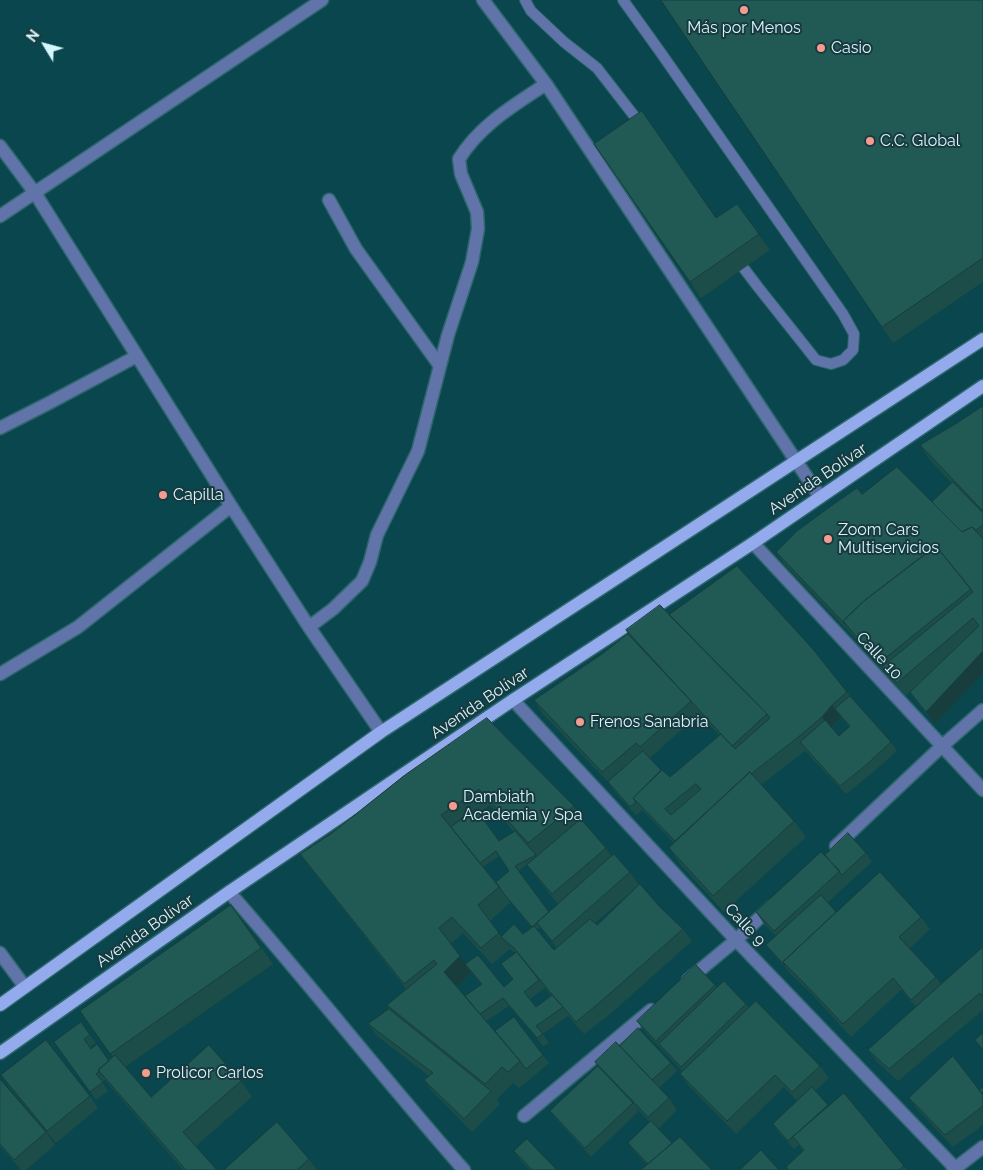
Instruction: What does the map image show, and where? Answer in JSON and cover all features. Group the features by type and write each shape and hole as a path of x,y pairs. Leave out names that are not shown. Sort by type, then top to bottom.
{"main road":[{"name":"Avenida Bolívar","path":"0,1004 381,732 983,339"},
{"name":"Avenida Bolívar","path":"0,1053 229,892 513,700 753,543 983,386"}],"street":[{"path":"0,216 322,0"},
{"path":"483,0 546,84 820,497"},
{"path":"309,627 333,609 362,581 370,562 377,535 418,451 448,335 472,262 478,229 478,212 461,174 459,160 468,145 497,117 546,84"},
{"path":"0,146 35,193 231,506 309,627 381,732"},
{"path":"329,200 356,250 440,366"},
{"path":"0,428 137,356"},
{"path":"0,674 78,627 231,506"},
{"name":"Calle 10","path":"753,543 983,790"},
{"name":"Calle 9","path":"513,700 736,940 955,1169"},
{"path":"828,853 941,746 983,710"},
{"path":"229,892 464,1170"},
{"path":"675,990 736,940 778,900"},
{"path":"0,954 25,987"},
{"path":"524,1116 660,1003"},
{"path":"955,1169 983,1147"}],"lane":[{"path":"525,0 531,11 564,42 596,68 647,133"},
{"path":"623,0 843,314 854,334 853,350 843,360 831,364 816,360 728,247"}],"building":[{"name":"C.C. Global","path":"661,0 983,0 983,258 882,327"},
{"path":"642,111 716,218 737,204 759,234 690,282 594,144"},
{"path":"983,406 983,511 920,445"},
{"path":"897,467 962,532 972,527 983,539 983,651 926,712 910,692 979,626 973,618 897,683 882,667 973,592 936,546 864,601 843,621 846,625 776,552 797,531 831,506 857,488 862,494"},
{"path":"953,482 983,513 983,525 976,530 972,527 962,532 932,502"},
{"path":"936,546 971,589 879,663 843,621 864,601"},
{"path":"737,566 812,648 847,692 797,738 751,774 750,772 675,841 633,798 662,770 670,777 721,734 735,749 770,718 669,615","holes":["696,784 701,789 671,815 665,809"]},
{"path":"660,605 767,714 732,746 626,630"},
{"path":"628,634 691,701 640,747 636,743 602,772 534,700"},
{"path":"850,696 891,742 840,786 800,742 825,720 839,736 850,726 835,709"},
{"path":"487,718 574,806 528,843 479,789 441,815 499,887 478,905 499,933 481,948 452,917 439,928 460,956 444,972 520,1061 508,1072 502,1067 485,1084 387,1005 437,964 434,960 404,984 300,854 332,833 405,775"},
{"path":"643,751 661,770 633,798 636,802 630,807 608,782"},
{"path":"750,772 794,821 713,896 669,848"},
{"path":"476,809 499,841 515,831 536,855 515,866 549,912 532,927 496,882 509,871 496,851 480,863 451,827"},
{"path":"581,819 606,848 552,894 527,865"},
{"path":"848,833 866,853 842,875 825,855"},
{"path":"821,852 840,871 774,931 756,912"},
{"path":"614,854 630,872 552,941 537,923"},
{"path":"880,872 921,917 899,937 936,977 911,1000 893,978 843,1024 783,962"},
{"path":"640,884 683,929 576,1022 514,948 501,937 514,924 523,934 534,926 554,950 590,919 597,925"},
{"path":"821,895 836,912 783,962 785,966 766,945"},
{"path":"231,905 261,948 110,1054 80,1011"},
{"path":"982,948 983,997 980,993 889,1069 868,1050"},
{"path":"517,952 539,980 524,992 536,1007 552,995 563,1007 536,1026 543,1034 537,1038 503,998 480,1014 465,996 482,984 465,964 478,955 504,987 513,979 501,964"},
{"path":"696,965 715,985 656,1041 637,1021"},
{"path":"724,981 746,1004 681,1067 659,1044"},
{"path":"756,1001 820,1066 792,1092 775,1075 727,1121 680,1074"},
{"path":"389,1009 491,1091 464,1119 424,1080 433,1073 368,1024"},
{"path":"514,1017 543,1055 526,1069 495,1031"},
{"path":"81,1022 90,1035 84,1039 91,1049 97,1044 109,1061 96,1074 103,1082 90,1092 54,1042"},
{"path":"638,1028 671,1063 652,1080 620,1046"},
{"path":"983,1033 983,1050 975,1040"},
{"path":"46,1040 90,1096 47,1131 1,1075"},
{"path":"616,1042 669,1098 648,1117 595,1062"},
{"path":"209,1045 241,1081 183,1132 217,1170 186,1170 98,1070 115,1055 151,1097"},
{"path":"953,1056 983,1095 983,1106 945,1135 909,1098"},
{"path":"598,1066 633,1103 585,1148 550,1111"},
{"path":"0,1079 46,1132 14,1160 0,1144"},
{"path":"812,1087 828,1105 788,1141 773,1124"},
{"path":"983,1087 983,1095 979,1090"},
{"path":"844,1093 904,1166 899,1170 789,1170 786,1167 804,1150 793,1137"},
{"path":"651,1121 672,1143 648,1164 628,1143"},
{"path":"277,1122 309,1159 297,1170 224,1170"},
{"path":"680,1137 712,1170 641,1170"},
{"path":"527,1139 557,1170 532,1170 514,1151"},
{"path":"761,1150 779,1170 740,1170"}],"place":[{"name":"Más por Menos","path":"744,10"},
{"name":"Casio","path":"821,48"},
{"name":"C.C. Global","path":"870,141"},
{"name":"Capilla","path":"163,495"},
{"name":"Zoom Cars Multiservicios","path":"828,539"},
{"name":"Frenos Sanabria","path":"580,722"},
{"name":"Dambiath Academia y Spa","path":"453,806"},
{"name":"Prolicor Carlos","path":"146,1073"}]}
